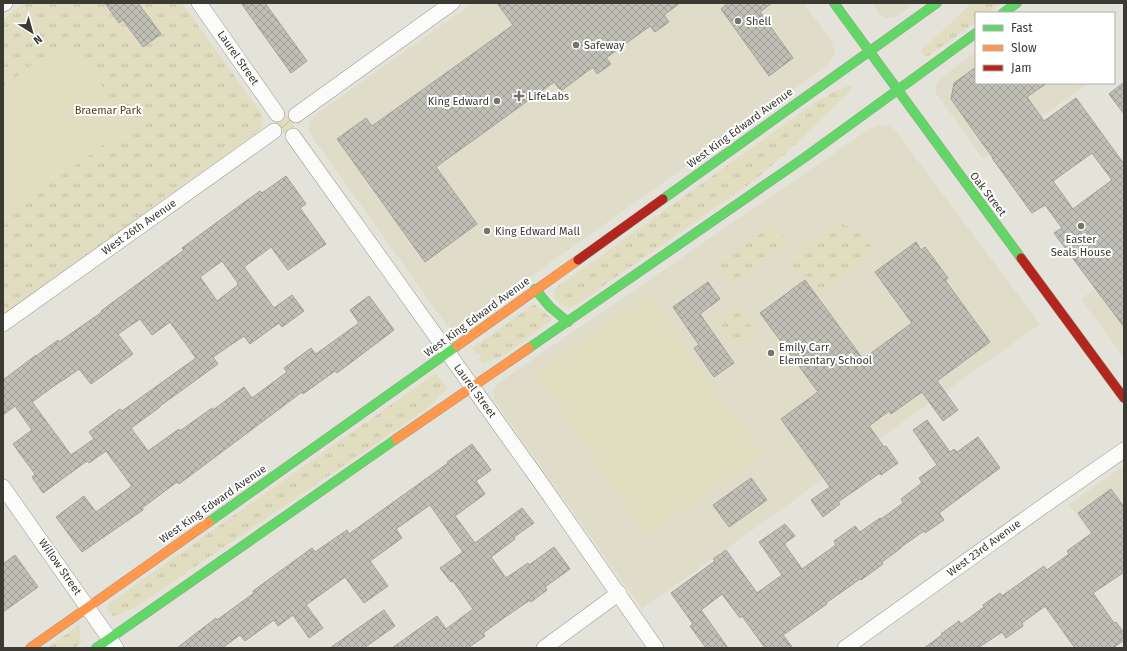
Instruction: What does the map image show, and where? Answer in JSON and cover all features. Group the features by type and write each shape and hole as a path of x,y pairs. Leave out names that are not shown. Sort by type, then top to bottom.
{"main road":[{"name":"Oak Street","path":"834,3 1124,398"},
{"name":"West King Edward Avenue","path":"30,648 936,3"},
{"path":"1004,12 1017,3"},
{"path":"96,648 113,643 472,387 783,173 975,33"},
{"path":"535,289 550,308 568,322"}],"street":[{"name":"Laurel Street","path":"199,3 277,114"},
{"path":"296,115 452,3"},
{"path":"287,110 296,115 299,120 299,126 297,132 293,136 288,138 283,137 274,131 272,122 277,114 287,110"},
{"name":"West 26th Avenue","path":"3,324 274,131"},
{"name":"Laurel Street","path":"293,136 541,482 656,648"},
{"name":"West 23rd Avenue","path":"845,648 1124,450"},
{"name":"Willow Street","path":"3,487 113,643"},
{"path":"544,648 618,594"}],"shaded area":[{"name":"King Edward Mall","path":"473,3 804,3 832,42 834,56 827,66 460,327 451,329 447,326 312,137 309,131 309,126 315,115"},
{"path":"871,3 915,3 897,16 887,18 880,15"},
{"path":"975,53 975,84 1086,85 983,159 936,93 935,87 937,82"},
{"name":"Emily Carr Elementary School","path":"883,124 895,130 1040,324 642,609 496,403 494,399 494,391 501,381 871,128"},
{"path":"1124,266 1124,358 1081,299"},
{"path":"1124,466 1124,580 1069,504"}],"green space":[{"name":"Braemar Park","path":"25,3 182,3 261,113 263,121 261,128 257,133 3,315 3,19"},
{"path":"972,3 1002,3 989,12 975,12 975,23 928,56 924,55 922,50"},
{"path":"68,39 131,125 3,217 3,86"},
{"path":"850,86 853,87 851,90 798,142 755,180 576,305 569,307 562,306 554,298 554,291 557,287 817,101 836,90"},
{"path":"285,115 291,118 294,124 291,130 285,133 279,130 276,124 279,118"},
{"path":"838,222 863,234 876,253 819,293 808,277 788,265 799,247"},
{"path":"770,227 777,228 787,242 785,247 731,284 718,263"},
{"path":"649,295 762,454 647,536 535,373"},
{"path":"533,305 553,319 503,356 483,364 478,358 481,356 478,353 476,354 472,348"},
{"path":"737,306 758,335 737,348 717,319"},
{"path":"436,373 447,388 431,406 139,605 122,614 113,616 109,613 107,609 108,604"},
{"path":"79,625 79,636 82,641 75,648 47,648"}],"building":[{"path":"105,3 138,3 161,34 143,47 123,20 119,23"},
{"path":"241,3 265,3 307,61 291,73"},
{"path":"497,3 680,3 664,15 669,22 655,32 650,26 606,58 611,64 597,74 593,67 561,91 554,82 436,167 477,224 425,262 337,139 366,118 372,126 513,25"},
{"path":"728,3 772,3 760,12 793,58 769,76 721,9"},
{"path":"975,68 975,84 1046,84 1027,97 1044,121 1076,98 1124,164 1124,327 1054,233 1062,228 1045,205 1032,213 951,99 954,83","holes":["1092,153 1112,180 1073,209 1053,181"]},
{"path":"1124,82 1124,114 1109,94"},
{"path":"286,176 306,204 300,208 326,244 288,270 271,247 244,267 274,308 292,295 304,311 282,327 279,323 250,344 244,336 213,357 218,364 131,428 148,451 179,429 180,431 212,408 213,410 244,387 252,398 287,372 284,368 311,348 316,354 359,323 350,310 369,296 394,330 337,373 335,371 303,394 302,392 179,484 177,482 142,508 143,510 82,552 56,517 84,496 96,512 132,486 106,451 89,463 87,461 43,493 32,477 35,474 13,444 32,430 15,406 3,415 3,380 36,355 58,340 59,342 102,312 101,311 184,250 182,248 246,201 260,191 262,193","holes":["222,261 238,285 217,301 200,277","140,319 152,335 170,322 196,358 122,411 120,409 89,432 94,439 71,455 32,402 79,369 91,384 133,354 118,334"]},
{"path":"916,242 921,250 925,247 948,278 945,280 990,342 937,381 958,410 943,421 922,392 891,414 889,411 869,426 898,463 881,475 880,473 838,502 840,504 823,517 811,500 830,487 781,419 818,392 760,313 805,280 863,359 912,323 875,272"},
{"path":"708,282 720,299 700,314 734,363 714,377 694,348 699,345 673,307"},
{"path":"927,420 950,452 954,449 957,452 978,437 1000,468 939,513 944,520 925,533 924,531 901,547 882,562 883,564 783,635 793,648 765,648 742,616 740,618 722,594 701,610 728,648 706,648 690,626 693,624 671,593 715,561 713,559 726,550 757,593 782,575 759,542 785,524 795,536 785,543 785,545 802,569 836,545 834,541 855,526 860,532 880,518 881,519 903,503 901,499 922,483 919,478 937,465 913,430"},
{"path":"472,444 491,470 476,481 485,494 455,516 475,543 522,508 534,523 514,537 515,539 491,557 506,578 528,563 529,565 554,547 570,569 545,587 547,590 531,602 530,600 483,633 485,636 468,648 392,648 437,616 446,629 473,609 453,581 451,582 440,568 463,552 430,505 396,529 402,538 370,561 388,586 364,603 345,577 306,605 323,628 309,638 293,615 278,626 274,620 245,641 240,635 222,648 177,648 216,618 217,620 254,593 253,591 312,548 315,552 347,530 349,534"},
{"path":"751,478 767,500 729,527 713,505"},
{"path":"1111,489 1124,507 1124,572 1093,593 1114,623 1116,622 1124,633 1124,640 1113,648 1075,648 1045,606 1022,623 1023,626 1006,638 1002,632 978,648 924,648 959,621 961,624 1000,593 1002,596 1044,566 1047,570 1069,554 1067,551 1092,533 1078,513"},
{"path":"15,555 38,587 3,612 3,564"},
{"path":"384,610 395,626 364,648 330,648"}],"traffic: fast":[{"path":"834,3 1021,258"},
{"path":"663,199 937,3"},
{"path":"1004,12 1017,3"},
{"path":"529,348 804,158 975,34"},
{"path":"535,289 550,307 568,322"},
{"path":"209,522 457,346"},
{"path":"96,648 396,439"}],"traffic: slow":[{"path":"457,346 578,260"},
{"path":"396,439 529,348"},
{"path":"30,648 209,522"}],"traffic: jam":[{"path":"578,260 663,199"},
{"path":"1021,258 1124,398"}],"place":[{"name":"Shell","path":"738,21"},
{"name":"Safeway","path":"576,45"},
{"name":"LifeLabs","path":"519,96"},
{"name":"King Edward","path":"497,101"},
{"name":"Easter Seals House","path":"1081,226"},
{"name":"King Edward Mall","path":"487,231"},
{"name":"Emily Carr Elementary School","path":"771,353"}]}
